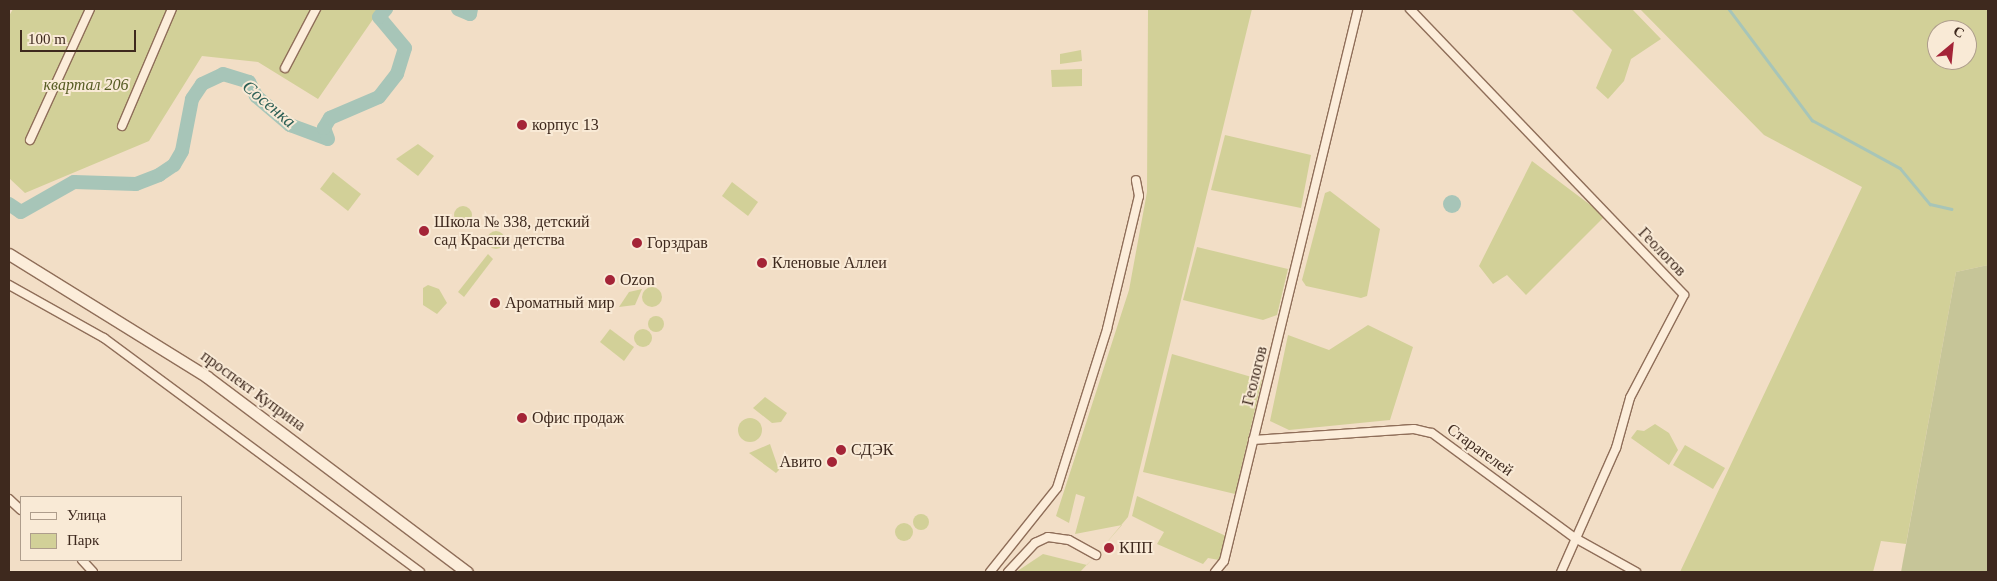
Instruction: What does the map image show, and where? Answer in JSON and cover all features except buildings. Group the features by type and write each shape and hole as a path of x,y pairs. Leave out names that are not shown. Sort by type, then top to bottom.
{"main road":[{"name":"проспект Куприна","path":"9,254 207,377 466,572"}],"street":[{"path":"30,140 90,9"},
{"path":"122,126 172,9"},
{"path":"285,68 316,9"},
{"name":"Геологов","path":"1214,572 1224,561 1358,9"},
{"name":"Геологов","path":"1410,9 1684,295 1630,398 1616,448 1560,572"},
{"path":"990,572 1057,488 1107,329 1139,196 1136,180"},
{"path":"9,285 104,338 420,572"},
{"name":"Старателей","path":"1253,440 1414,429 1432,433 1575,538 1636,572"},
{"path":"9,499 20,509"},
{"path":"1008,572 1035,543 1048,537 1069,540 1096,555"},
{"path":"83,561 93,572"}],"green space":[{"name":"квартал 206","path":"13,9 380,9 318,99 258,62 202,56 149,141 25,193 9,178 9,16"},
{"path":"1148,9 1252,9 1128,517 1121,525 1075,534 1085,497 1076,494 1069,523 1056,516 1129,290 1147,192"},
{"path":"1571,9 1632,9 1661,39 1631,59 1624,81 1608,99 1596,88 1612,50"},
{"path":"1640,9 1988,9 1988,265 1956,272 1906,544 1881,541 1873,572 1680,572 1862,187 1764,135"},
{"path":"1081,50 1082,61 1060,64 1060,54"},
{"path":"1082,69 1082,86 1052,87 1051,70"},
{"path":"1225,135 1311,155 1301,208 1211,190"},
{"path":"418,144 434,156 418,176 396,159"},
{"path":"1532,161 1605,216 1526,295 1507,275 1493,284 1479,266"},
{"path":"333,172 361,194 348,211 320,189"},
{"path":"732,182 758,202 748,216 722,196"},
{"path":"1330,191 1380,229 1367,296 1361,298 1306,286 1302,280 1325,193"},
{"path":"463,206 469,209 472,215 469,221 463,224 457,221 454,215 457,209"},
{"path":"496,231 502,234 505,240 502,246 496,249 490,246 487,240 490,234"},
{"path":"1197,247 1288,269 1277,315 1263,320 1183,300"},
{"path":"488,254 493,259 464,297 458,292"},
{"path":"1988,265 1988,572 1901,572 1956,272"},
{"path":"428,285 439,289 447,303 437,314 423,305 423,288"},
{"path":"652,287 659,290 662,297 659,304 652,307 645,304 642,297 645,290"},
{"path":"642,289 635,305 619,307 629,292"},
{"path":"656,316 662,318 664,324 662,330 656,332 650,330 648,324 650,318"},
{"path":"1368,325 1413,347 1390,420 1289,430 1270,421 1288,335 1329,350"},
{"path":"610,329 634,347 624,361 600,342"},
{"path":"643,329 649,332 652,338 649,344 643,347 637,344 634,338 637,332"},
{"path":"1172,354 1262,380 1235,494 1143,472"},
{"path":"765,397 787,413 781,422 772,423 753,408"},
{"path":"750,418 759,421 762,430 759,439 750,442 741,439 738,430 741,421"},
{"path":"1655,424 1669,433 1678,450 1669,465 1631,438 1637,430 1644,431"},
{"path":"770,444 779,470 776,473 749,453"},
{"path":"1685,445 1725,468 1713,489 1673,465"},
{"path":"1137,496 1226,536 1219,560 1208,558 1203,564 1157,544 1164,532 1132,516"},
{"path":"921,514 929,522 921,530 913,522"},
{"path":"900,523 908,523 913,528 911,539 900,541 895,536 895,528"},
{"path":"1043,554 1087,565 1080,572 1016,572"}],"shaded area":[{"path":"1452,195 1458,198 1461,204 1458,210 1452,213 1446,210 1443,204 1446,198"}],"waterway":[{"name":"Сосенка","path":"9,204 21,212 74,182 136,184 159,175 174,165 182,151 192,99 202,84 223,74 249,82 256,96 290,125 328,139 324,128 330,118 379,97 397,74 405,48 379,17 386,9"},
{"name":"Сосенка","path":"458,9 470,14 471,9"},
{"path":"1729,9 1812,120 1900,168 1930,204 1951,209"}],"place":[{"name":"корпус 13","path":"522,125"},
{"name":"Школа № 338, детский сад Краски детства","path":"424,231"},
{"name":"Горздрав","path":"637,243"},
{"name":"Кленовые Аллеи","path":"762,263"},
{"name":"Ozon","path":"610,280"},
{"name":"Ароматный мир","path":"495,303"},
{"name":"Офис продаж","path":"522,418"},
{"name":"СДЭК","path":"841,450"},
{"name":"Авито","path":"832,462"},
{"name":"КПП","path":"1109,548"}]}
